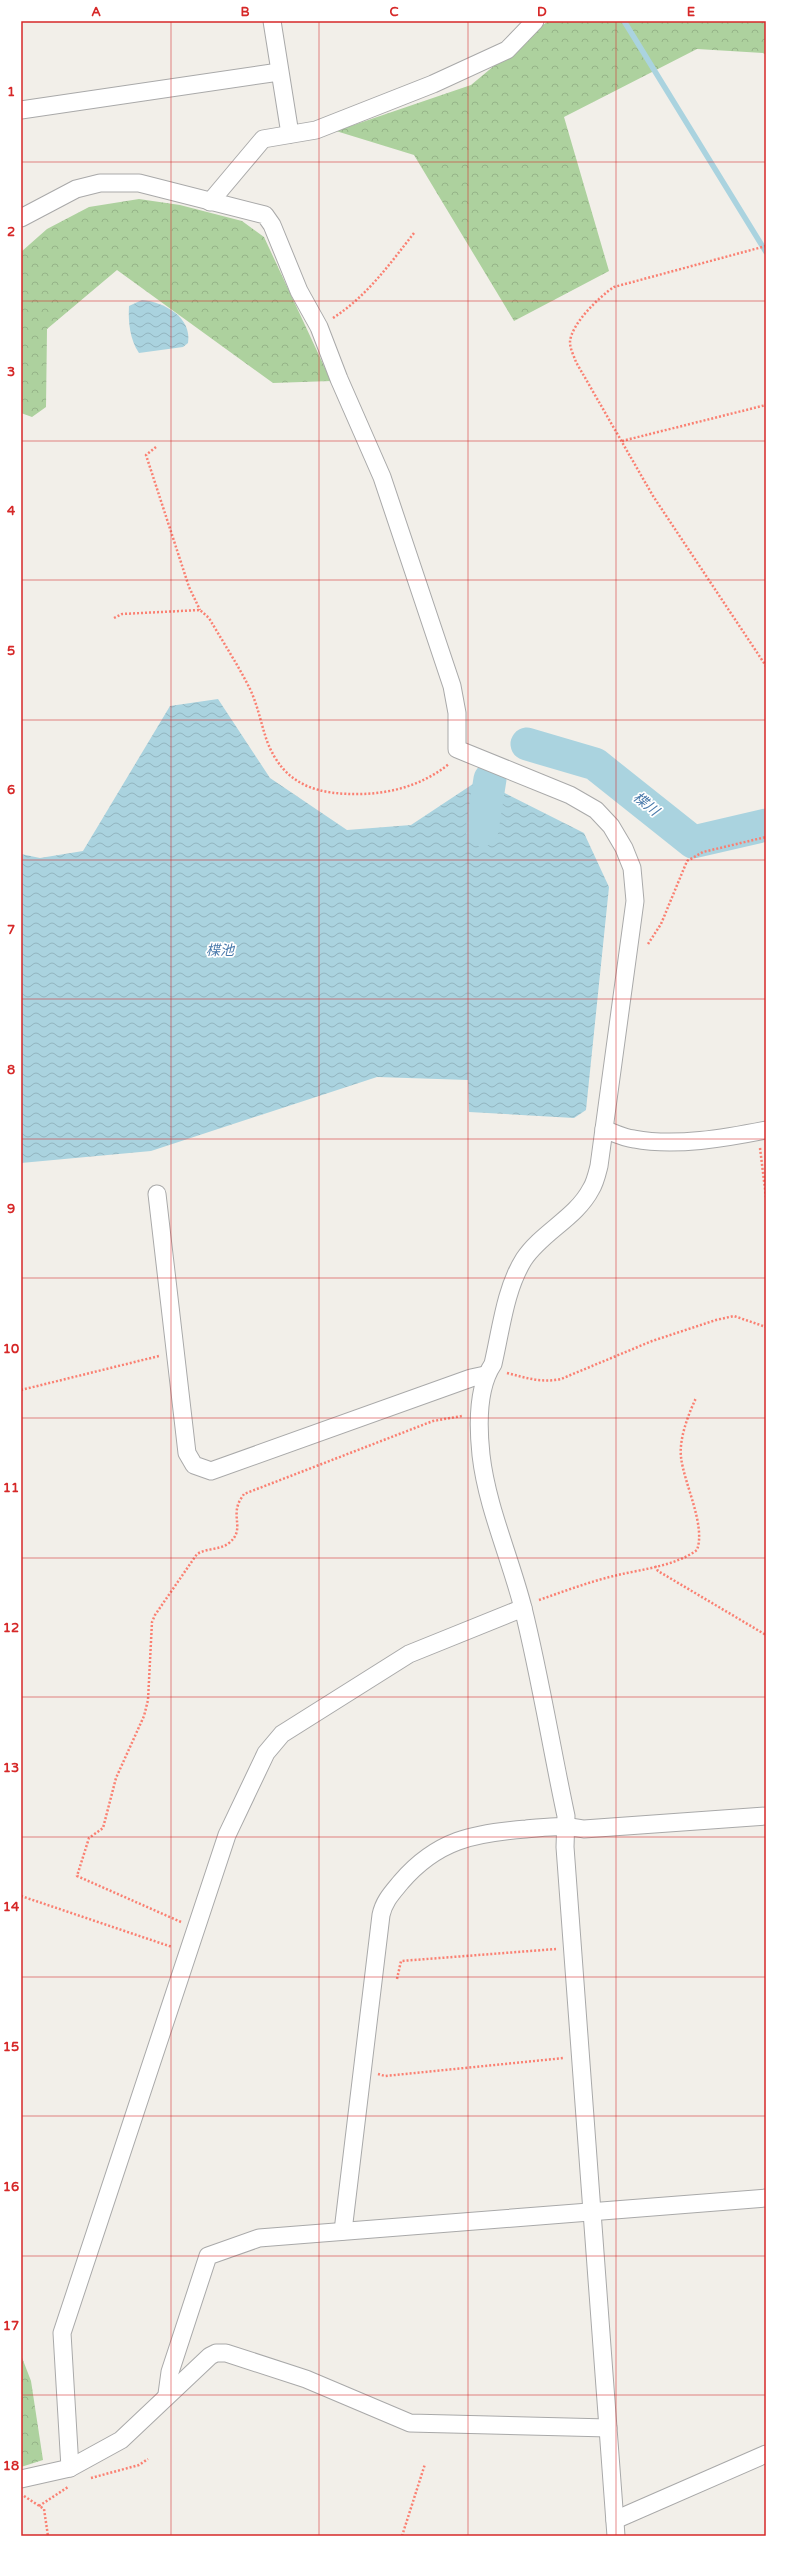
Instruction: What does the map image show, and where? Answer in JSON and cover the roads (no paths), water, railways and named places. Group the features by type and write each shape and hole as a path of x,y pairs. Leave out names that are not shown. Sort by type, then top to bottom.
{"street":[{"path":"272,21 290,134"},
{"path":"210,202 263,139 316,130 433,84 507,50 535,21"},
{"path":"21,110 279,72"},
{"path":"21,218 76,189 100,183 139,183 265,215 272,225 299,292 320,327 339,380 382,477 449,679 457,713 457,749 570,795 596,810 611,826 624,848 632,868 635,901 628,964 599,1166 592,1189 578,1207 545,1234 524,1259 512,1281 487,1372 480,1412 481,1455 487,1485 523,1608 566,1816 565,1847 615,2528 766,2454"},
{"path":"604,1129 633,1139 660,1141 724,1138 762,1131"},
{"path":"157,1194 187,1453 194,1465 211,1471 487,1372"},
{"path":"72,2476 62,2334 186,1951 226,1835 266,1753 282,1734 409,1654 523,1608"},
{"path":"343,2231 384,1902 426,1857 447,1844 489,1832 566,1825 584,1829 766,1816"},
{"path":"167,2394 170,2372 208,2256 260,2238 766,2198"},
{"path":"21,2479 72,2476 121,2440 148,2417 167,2394 183,2384 210,2356 216,2353 226,2353 306,2379 410,2423 608,2428"}],"water":[{"path":"142,300 159,304 175,312 186,326 188,343 183,347 139,353 130,331 129,306"},
{"name":"楪池","path":"218,699 270,778 347,830 411,825 479,780 584,833 609,887 586,1110 574,1118 469,1112 468,1080 377,1077 151,1151 21,1163 21,854 40,858 83,851 170,706"}],"waterway":[{"path":"624,21 766,252"},
{"name":"楪川","path":"527,744 595,764 693,842 766,825"},
{"name":"楪池","path":"482,830 490,779"}]}
